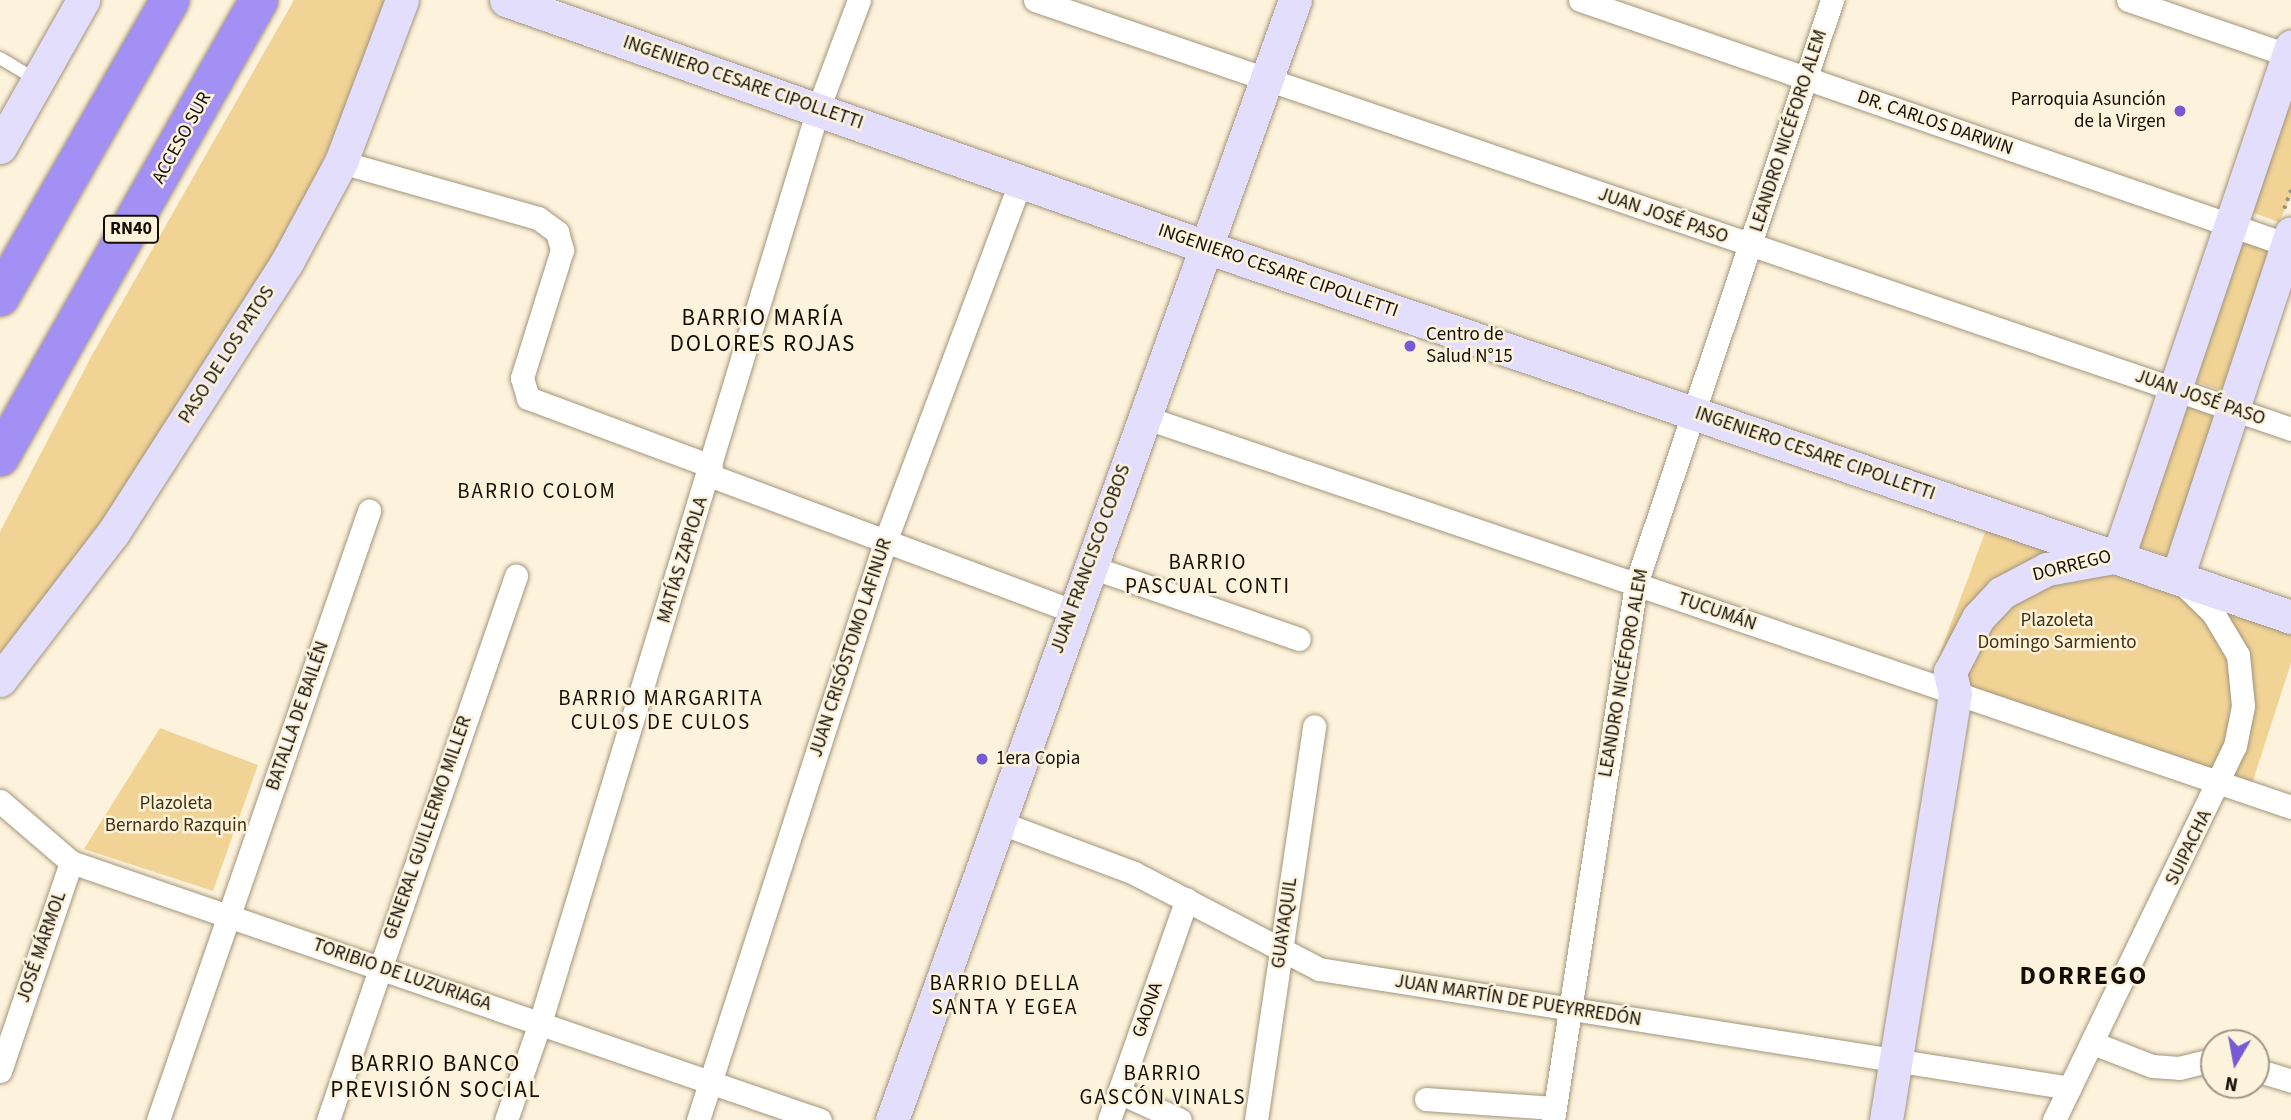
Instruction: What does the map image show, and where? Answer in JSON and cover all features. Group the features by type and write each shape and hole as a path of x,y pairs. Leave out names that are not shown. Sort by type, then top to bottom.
{"highway":[{"path":"0,295 34,213 144,0"},
{"path":"0,295 170,0"},
{"name":"ACCESO SUR","path":"0,457 259,0"},
{"path":"0,470 40,386"}],"street":[{"path":"0,147 83,0"},
{"name":"PASO DE LOS PATOS","path":"0,680 114,533 287,262 341,162 401,0"},
{"name":"INGENIERO CESARE CIPOLLETTI","path":"506,0 1206,247 2291,617"},
{"name":"MATÍAS ZAPIOLA","path":"506,1120 540,1023 818,109 859,0"},
{"name":"JUAN JOSÉ PASO","path":"1035,0 2291,429"},
{"name":"JUAN FRANCISCO COBOS","path":"891,1120 996,821 1295,0"},
{"name":"DR. CARLOS DARWIN","path":"1580,0 2286,241"},
{"name":"LEANDRO NICÉFORO ALEM","path":"1553,1114 1636,584 1832,0"},
{"path":"2128,0 2290,53"},
{"name":"DORREGO","path":"1886,1120 1955,694 1950,672 1959,650 1978,618 2001,593 2047,569 2082,559 2118,557 2290,53"},
{"path":"341,162 538,218 557,232 562,250 522,378 528,398 886,542 1072,611"},
{"name":"JUAN CRISÓSTOMO LAFINUR","path":"698,1120 886,542 1020,182"},
{"path":"2177,578 2286,241"},
{"name":"TUCUMÁN","path":"1144,417 2291,807"},
{"name":"BATALLA DE BAILÉN","path":"158,1120 369,511"},
{"path":"1088,566 1299,639"},
{"name":"GENERAL GUILLERMO MILLER","path":"328,1120 516,576"},
{"name":"SUIPACHA","path":"2054,1120 2220,783 2235,746 2243,706 2243,676 2227,634 2177,578"},
{"name":"GUAYAQUIL","path":"1256,1120 1314,726"},
{"name":"TORIBIO DE LUZURIAGA","path":"0,801 71,862 820,1120"},
{"name":"JUAN MARTÍN DE PUEYRREDÓN","path":"996,821 1134,873 1280,951 1333,972 2070,1088"},
{"name":"JOSÉ MÁRMOL","path":"0,1071 71,862"},
{"name":"GAONA","path":"1109,1120 1187,900"},
{"path":"2093,1043 2152,1066 2179,1068 2200,1063"},
{"path":"2270,1075 2291,1082"},
{"path":"1119,1092 1180,1120"},
{"path":"1426,1099 1553,1114"}],"lane":[{"path":"0,58 38,81"}],"path":[{"path":"2286,241 2291,190"}],"green space":[{"path":"294,0 386,0 345,112 309,191 241,311 95,532 0,657 0,532 91,357"},
{"path":"2291,86 2291,196 2279,222 2251,212"},
{"path":"2239,241 2271,251 2223,391 2195,381"},
{"path":"2185,405 2215,417 2167,556 2139,546"},
{"name":"Plazoleta Domingo Sarmiento","path":"1992,514 2291,617 2291,663 2249,793 1928,685"},
{"name":"Plazoleta Bernardo Razquin","path":"160,728 258,765 213,891 84,849"}],"place":[{"name":"Parroquia Asunción de la Virgen","path":"2180,111"},
{"name":"Centro de Salud N°15","path":"1410,346"},
{"name":"1era Copia","path":"982,759"}],"district":[{"name":"BARRIO MARÍA DOLORES ROJAS","path":"763,331"},
{"name":"BARRIO COLOM","path":"537,491"},
{"name":"BARRIO PASCUAL CONTI","path":"1208,574"},
{"name":"BARRIO MARGARITA CULOS DE CULOS","path":"661,710"},
{"name":"DORREGO","path":"2084,976"},
{"name":"BARRIO DELLA SANTA Y EGEA","path":"1005,995"},
{"name":"BARRIO BANCO PREVISIÓN SOCIAL","path":"436,1077"},
{"name":"BARRIO GASCÓN VINALS","path":"1163,1085"}]}
